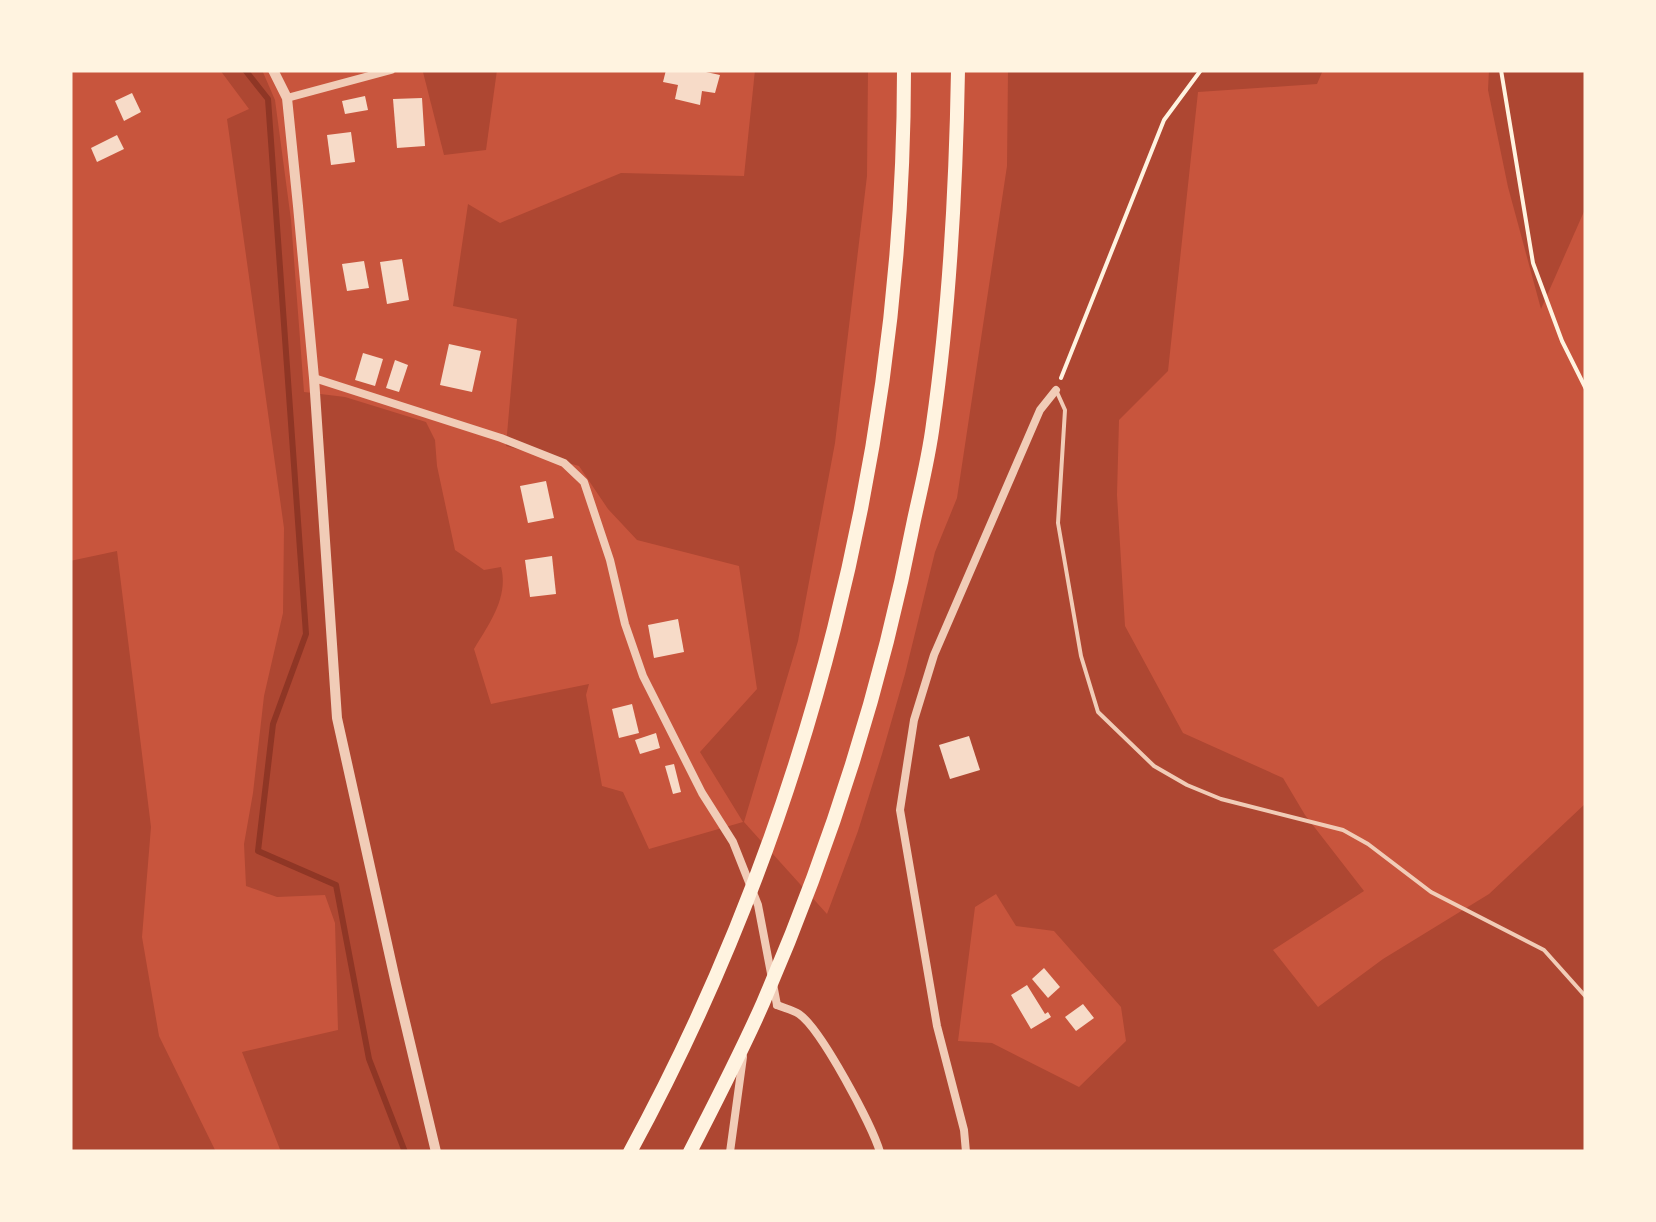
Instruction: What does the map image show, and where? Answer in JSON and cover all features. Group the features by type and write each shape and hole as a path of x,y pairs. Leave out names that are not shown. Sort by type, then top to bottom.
{"highway":[{"path":"630,1152 671,1078 717,977 755,884 810,719 852,551 876,421 894,283 904,144 904,70"},
{"path":"690,1152 763,1004 838,810 902,582 933,427 947,307 956,187 958,70"}],"street":[{"path":"274,70 287,98 314,378 337,718 436,1152"},
{"path":"287,98 391,70"},
{"path":"314,378 501,438 564,463 584,482 643,676 692,776 733,842 758,905 777,1005"},
{"path":"966,1152 937,1026 900,810 914,720 941,638 1040,410 1056,390"},
{"path":"730,1152 744,1048 755,1024 777,1005"},
{"path":"777,1005 800,1014 818,1032 880,1152"}],"lane":[{"path":"1056,390 1065,410 1058,524 1081,656 1098,712 1154,766 1187,785 1221,799 1343,830 1368,844 1431,892 1544,950 1586,996"}],"path":[{"path":"1056,390 1164,120 1201,70"},
{"path":"1501,70 1534,262 1562,341 1586,388"}],"shaded area":[{"path":"220,70 262,70 275,100 291,220 304,392 345,397 426,422 435,440 455,550 484,570 501,567 500,600 474,649 491,704 589,684 586,695 602,786 623,792 649,849 743,822 700,752 757,689 739,566 637,540 608,509 579,466 506,446 517,319 453,306 468,204 500,223 621,173 744,176 755,70 868,70 867,176 835,443 798,641 744,822 827,914 882,754 935,552 957,498 1007,166 1008,70 1323,70 1317,84 1198,92 1168,371 1119,420 1117,495 1125,626 1183,733 1283,778 1305,815 1364,891 1273,950 1318,1007 1383,959 1489,894 1586,803 1586,1152 281,1152 242,1052 338,1030 335,923 325,895 277,897 246,886 244,844 264,696 283,613 284,528 227,119 249,109","holes":["996,894 1016,926 1054,931 1121,1007 1126,1041 1079,1087 992,1043 958,1041 975,907"]},
{"path":"425,70 497,70 486,150 444,155"},
{"path":"1489,70 1586,70 1586,207 1541,309 1508,187 1488,90"},
{"path":"117,551 151,827 142,937 159,1036 216,1152 70,1152 70,561"}],"building":[{"path":"666,70 707,70 720,75 715,93 702,91 700,105 675,99 678,85 663,82"},
{"path":"132,93 141,112 124,121 115,101"},
{"path":"365,96 368,110 345,114 342,101"},
{"path":"422,98 425,146 397,148 393,99"},
{"path":"351,132 355,162 331,165 327,135"},
{"path":"117,135 124,149 97,162 91,148"},
{"path":"402,259 409,300 387,304 380,262"},
{"path":"364,261 369,288 347,291 342,264"},
{"path":"449,344 481,351 472,392 440,385"},
{"path":"363,353 383,359 375,386 355,380"},
{"path":"395,360 408,365 399,392 386,388"},
{"path":"546,481 554,518 528,523 520,486"},
{"path":"552,556 556,594 530,597 525,560"},
{"path":"678,619 684,652 654,658 648,625"},
{"path":"632,704 639,733 619,738 612,709"},
{"path":"656,733 660,748 640,754 635,740"},
{"path":"969,736 980,770 950,779 939,745"},
{"path":"674,764 681,792 673,794 665,766"},
{"path":"1044,968 1060,987 1048,998 1032,979"},
{"path":"1027,985 1051,1017 1031,1029 1011,995"},
{"path":"1083,1004 1094,1018 1076,1031 1065,1017"}],"waterway":[{"path":"245,70 268,99 306,634 273,724 258,851 336,885 369,1059 405,1152"}]}
